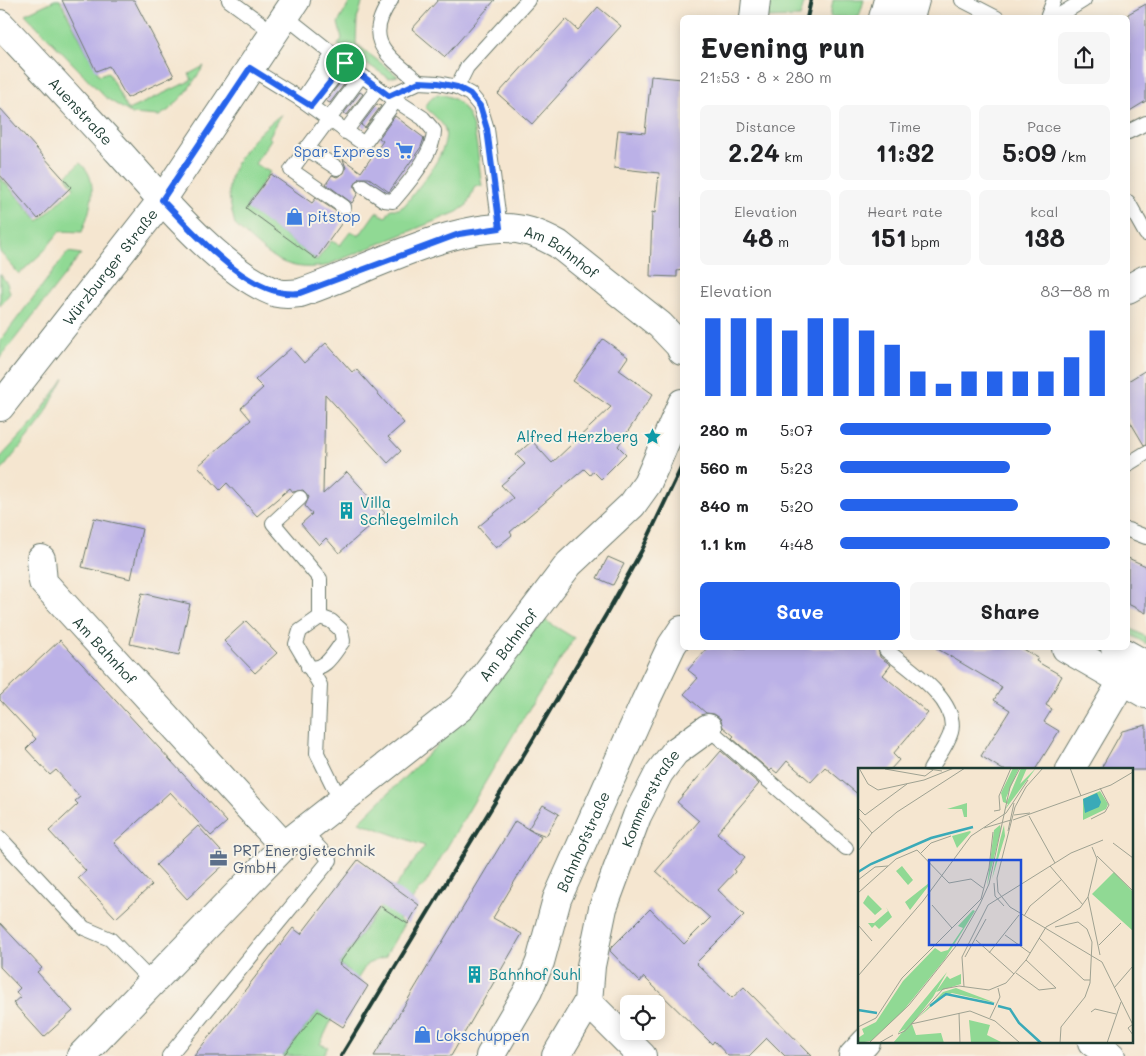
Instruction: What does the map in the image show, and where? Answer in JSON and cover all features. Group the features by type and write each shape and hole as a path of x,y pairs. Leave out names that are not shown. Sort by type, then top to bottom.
{"street":[{"path":"754,15 756,0"},
{"path":"884,15 888,0"},
{"path":"911,15 915,0"},
{"name":"Würzburger Straße","path":"0,406 162,200 285,16"},
{"name":"Auenstraße","path":"0,24 162,200"},
{"name":"Am Bahnhof","path":"162,200 221,258 252,280 279,294 289,295 327,284 459,234 500,228 526,231 544,236 558,244 660,325 680,345"},
{"path":"1130,288 1146,279"},
{"name":"Am Bahnhof","path":"81,1056 294,839 461,706 569,564 632,505 647,484 680,408"},
{"name":"Am Bahnhof","path":"41,559 43,582 294,839"},
{"name":"Bahnhofstraße","path":"490,1056 528,991 540,962 557,899 645,702 672,645 680,633"},
{"path":"1070,650 1146,694"},
{"path":"1118,650 1146,665"},
{"path":"1071,768 1123,680"},
{"name":"Kommerstraße","path":"556,1056 588,1002 591,966 603,908 637,816 659,773 675,752 708,728"},
{"path":"588,1002 642,1056"},
{"path":"853,1056 864,1044"},
{"path":"1095,1044 1111,1056"}],"lane":[{"path":"229,0 285,16 361,76 423,118 434,131 434,142 404,188 393,200 384,200 363,186"},
{"path":"391,0 383,13 378,28 379,40 383,51 419,82"},
{"path":"457,87 467,67 528,0"},
{"path":"962,0 991,15"},
{"path":"1048,15 1054,0"},
{"path":"1060,15 1084,0"},
{"path":"307,103 333,54"},
{"path":"307,103 345,63"},
{"path":"250,68 307,103 364,144 388,95"},
{"path":"344,208 290,170 327,118 361,76"},
{"path":"345,132 388,95 419,82 457,87 470,94 484,115 500,228"},
{"path":"1130,131 1146,123"},
{"path":"306,148 337,168"},
{"path":"1130,206 1146,234"},
{"path":"1130,463 1146,453"},
{"path":"300,498 273,524 320,579 320,617"},
{"path":"1130,531 1146,537"},
{"path":"320,617 300,632 296,644 320,685 317,753 341,802"},
{"path":"308,667 314,669 324,665 343,641 342,630 331,621 320,617"},
{"path":"886,650 936,693 948,706 951,732 931,768"},
{"name":"Kommerstraße","path":"708,728 846,848"},
{"path":"0,838 84,928 110,939 153,984"},
{"path":"169,1056 330,860 294,839"}],"green space":[{"path":"55,0 60,0 99,75 108,72 128,110 192,80 189,74 204,66 185,94 169,110 159,116 132,114 106,98 25,14"},
{"path":"351,0 363,0 357,19 356,44 398,76 389,78 338,45 342,39 338,23"},
{"path":"765,0 805,0 801,15 763,15"},
{"path":"833,0 864,0 860,15 830,15"},
{"path":"438,94 452,98 462,106 469,116 477,144 482,186 475,186 467,205 457,212 325,266 310,267 297,266 275,258 265,252 235,225 229,187 235,165 256,136 282,114 269,137 271,139 255,164 270,172 246,207 317,260 331,241 340,245 351,231 359,236 376,212 386,217 391,209 399,209 405,205 433,168 444,146 446,136 444,127 425,107 432,97"},
{"path":"80,163 90,178 92,187 88,215 82,232 60,231 44,251 19,274 0,252 0,177 39,221 74,188 66,176"},
{"path":"68,252 81,254 0,358 0,341"},
{"path":"0,274 7,283 10,293 0,306"},
{"path":"64,378 42,420 0,472 0,458 35,420"},
{"path":"543,619 574,638 522,720 423,888 420,888 399,920 404,924 385,957 367,964 332,1019 320,1044 328,1047 322,1056 283,1056 349,971 339,964 425,846 359,822 467,716"},
{"path":"1130,628 1146,637 1146,644 1130,634"}],"building":[{"path":"62,0 134,0 174,76 127,98 109,66 96,71"},
{"path":"438,0 495,0 445,57 412,29"},
{"path":"1146,4 1146,101 1130,111 1130,15 1128,14"},
{"path":"598,7 621,26 532,124 498,94 566,19 578,30"},
{"path":"651,76 680,79 680,270 677,271 677,277 650,276 652,212 655,213 659,173 614,168 618,130 645,133"},
{"path":"343,79 346,82 330,103 326,101"},
{"path":"360,92 363,94 347,115 344,113"},
{"path":"377,104 381,106 365,128 361,125"},
{"path":"0,108 71,187 38,219 0,175"},
{"path":"395,116 424,138 421,147 389,192 369,178 359,178 354,186 358,193 352,203 326,184 332,175 337,177 344,173 346,168 343,159 361,172 383,141 379,138"},
{"name":"pitstop","path":"271,174 312,203 316,198 343,216 338,222 341,224 316,259 246,208"},
{"path":"603,339 628,357 619,370 653,394 618,446 626,454 601,479 593,471 590,475 584,469 510,532 512,535 496,548 478,527 513,498 501,485 525,464 516,455 532,441 552,463 611,407 573,381"},
{"path":"326,343 352,372 356,369 404,423 388,437 401,451 388,463 325,394 323,494 347,472 385,513 339,553 326,538 319,545 301,524 312,514 305,506 309,497 303,490 293,492 290,488 257,516 227,483 220,490 198,466 251,420 241,408 263,388 255,380 291,348 304,363"},
{"path":"1146,370 1146,444 1144,445 1130,421 1130,380"},
{"path":"94,518 142,529 131,579 82,567"},
{"path":"608,557 624,564 613,585 597,578"},
{"path":"1130,559 1146,566 1146,613 1130,605"},
{"path":"142,593 190,604 179,655 130,644"},
{"path":"246,621 277,653 255,673 224,641"},
{"path":"60,640 227,822 211,836 170,792 114,843 152,885 116,918 78,878 86,871 49,831 78,804 75,801 80,797 56,770 50,775 26,749 36,739 0,700 0,696"},
{"path":"705,650 878,650 880,657 891,665 883,675 928,713 893,754 899,760 892,768 858,768 858,794 825,767 811,782 787,761 777,773 772,769 770,771 732,738 734,736 723,727 720,718 714,714 706,713 684,694 698,678 688,670"},
{"path":"939,650 1025,650 1038,658 1036,661 1062,676 1046,705 1052,709 1044,722 1059,731 1036,768 1000,768 981,756 1010,710 994,700 1002,687"},
{"path":"1146,725 1146,770 1101,768 1122,731"},
{"path":"721,751 759,784 717,833 745,857 734,870 735,872 718,890 744,915 696,963 732,998 744,987 812,1056 785,1056 767,1038 749,1056 728,1056 714,1041 712,1044 665,998 665,995 662,995 644,977 640,982 610,951 650,909 684,944 710,918 656,871 699,821 677,802"},
{"path":"543,805 559,814 546,836 528,829"},
{"path":"515,821 541,837 493,918 522,934 451,1056 374,1056"},
{"path":"198,826 229,860 187,899 156,865"},
{"path":"358,860 419,905 408,924 380,906 339,964 368,986 343,1027 318,1011 283,1056 194,1056 293,928 301,934"},
{"path":"0,923 42,968 37,972 73,1011 44,1037 13,1003 20,997 16,992 20,988 0,967"}],"railway":[{"path":"808,15 811,0"},
{"path":"341,1056 532,741 607,613 642,550 680,470"}],"place":[{"name":"Spar Express","path":"404,151"},
{"name":"pitstop","path":"294,216"},
{"name":"Alfred Herzberg","path":"652,436"},
{"name":"Villa Schlegelmilch","path":"346,511"},
{"name":"PRT Energietechnik GmbH","path":"219,859"},
{"name":"Bahnhof Suhl","path":"475,974"},
{"name":"Lokschuppen","path":"422,1035"}],"route":[{"path":"345,63 389,96 419,82 457,87 470,94 480,106 484,115 500,228 459,234 300,293 279,294 252,280 221,258 162,200 250,68 311,106 345,63"}]}
